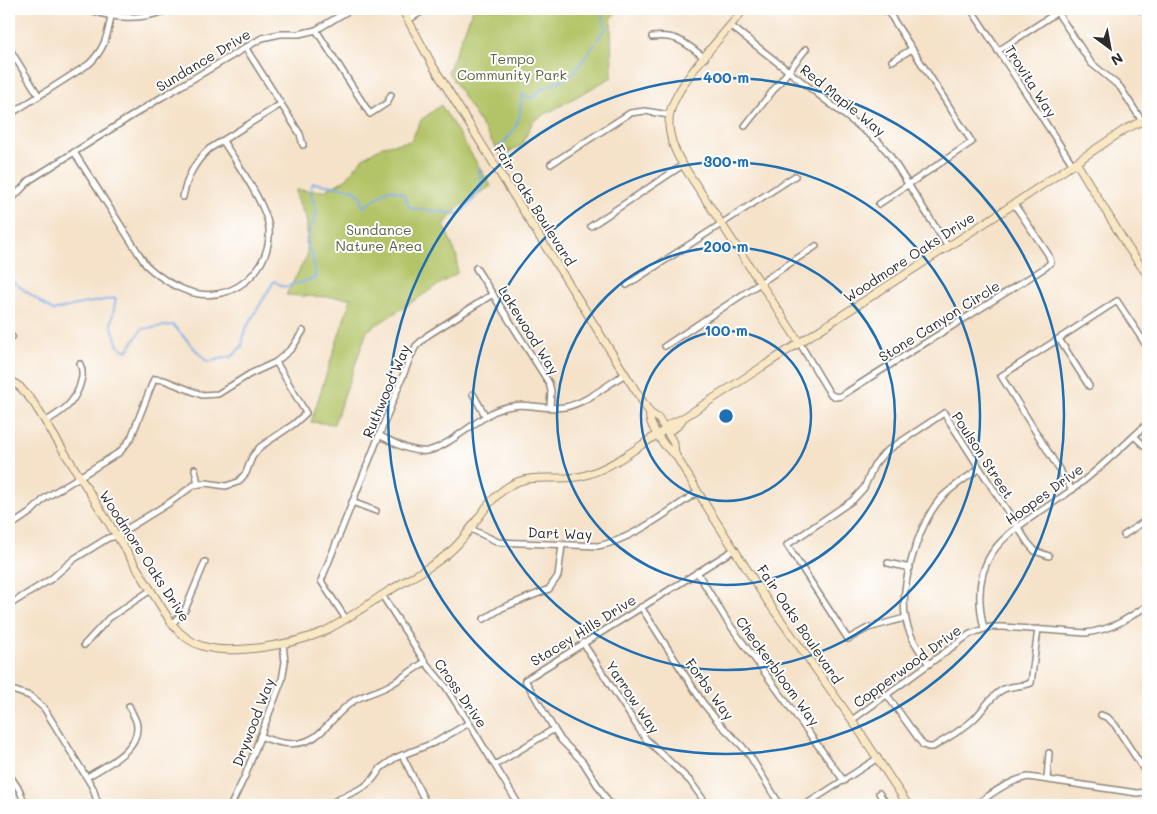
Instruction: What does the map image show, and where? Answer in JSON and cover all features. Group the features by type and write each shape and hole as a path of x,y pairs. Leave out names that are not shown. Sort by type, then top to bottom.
{"street":[{"path":"88,9 111,16 144,16 170,9"},
{"name":"Sundance Drive","path":"9,202 30,180 246,47 271,35 299,34 316,30 348,9"},
{"name":"Fair Oaks Boulevard","path":"402,9 433,66 625,374 650,413 658,418 666,430 674,444 676,454 698,492 801,651 852,720 908,805"},
{"path":"408,20 426,9"},
{"path":"744,9 680,90 669,115 670,133 674,150 683,165 759,284 799,342"},
{"path":"879,204 972,142 891,16 884,9"},
{"name":"Trovita Way","path":"971,9 1074,163"},
{"path":"998,51 1060,10 1088,59 1098,70 1120,87 1145,120"},
{"path":"9,115 84,68 96,57 106,42 111,16"},
{"name":"Red Maple Way","path":"731,26 879,142 889,154 948,247"},
{"path":"316,30 370,114 384,106 391,95"},
{"path":"652,37 664,36 678,39 704,58"},
{"path":"246,47 300,134 304,144"},
{"path":"9,48 39,96"},
{"name":"Red Maple Way","path":"789,71 806,49"},
{"path":"892,61 912,49"},
{"path":"746,126 789,71"},
{"path":"183,197 189,174 209,150 281,104"},
{"path":"551,164 630,113 639,111 669,115"},
{"name":"Woodmore Oaks Drive","path":"9,378 26,394 45,422 172,624 184,637 205,647 227,650 283,644 313,636 346,619 440,559 462,540 492,500 512,484 520,480 534,478 566,479 586,475 614,463 666,430 668,425 683,418 948,247 1124,130 1145,120"},
{"path":"74,152 146,265 183,290 197,294 212,295 233,289 252,276 263,259 269,237 268,221 263,207 223,141"},
{"path":"1074,163 1148,276"},
{"path":"590,226 683,165"},
{"path":"627,285 795,176"},
{"name":"Stone Canyon Circle","path":"799,342 830,394 836,397 841,396 889,364 1046,267 1051,262 1048,254 1014,204"},
{"path":"665,346 816,246"},
{"name":"Lakewood Way","path":"476,268 549,383 552,396 550,408"},
{"name":"Ruthwood Way","path":"346,619 321,581 416,346 428,335 492,294"},
{"path":"1072,490 1001,376 1117,301 1148,348"},
{"path":"12,525 31,512 45,498 116,455 127,444 154,378 202,395 218,394 250,374 276,362 292,348 303,331"},
{"path":"1059,339 1089,386"},
{"path":"9,605 51,579 74,559 108,538 117,536 169,503 190,486 206,483 223,487 238,482 246,473 252,457 260,447 294,424 306,413 276,362"},
{"path":"45,422 66,409 74,399 83,375 80,364"},
{"path":"380,436 410,449 427,451 440,446 486,417 511,406 564,407 574,404 625,374"},
{"path":"473,394 486,417"},
{"name":"Fair Oaks Boulevard","path":"650,413 650,421 666,448 676,454"},
{"name":"Poulson Street","path":"905,618 868,628 848,639 787,545 853,500 864,488 874,465 885,452 944,413 1030,545 1039,552 1049,556"},
{"name":"Hoopes Drive","path":"984,629 978,598 983,572 995,548 1017,527 1072,490 1148,423"},
{"path":"1134,436 1148,449"},
{"path":"195,469 198,484"},
{"path":"929,664 912,636 905,618 905,598 910,568 920,533 929,514 948,491 979,469"},
{"name":"Dart Way","path":"471,529 498,542 598,546 619,540 698,492"},
{"path":"352,502 376,511"},
{"path":"1124,535 1148,519"},
{"path":"484,619 502,608 548,589 558,576 562,545"},
{"name":"Stacey Hills Drive","path":"554,729 525,680 735,549"},
{"path":"172,624 185,610 205,562"},
{"path":"888,563 910,568"},
{"name":"Checkerbloom Way","path":"697,572 727,621 844,781"},
{"path":"84,645 109,618 151,590"},
{"name":"Cross Drive","path":"382,595 425,662 446,687 519,805"},
{"name":"Copperwood Drive","path":"852,720 970,634 984,629 1003,627 1086,633 1117,625 1148,605"},
{"name":"Forbs Way","path":"641,607 707,709 750,756 780,805"},
{"path":"887,695 923,745 934,747 970,722 1002,690 1011,686 1026,685 1031,682 1038,629"},
{"name":"Yarrow Way","path":"583,643 646,739 690,781 706,805"},
{"name":"Drywood Way","path":"231,805 282,680 285,662 283,644"},
{"path":"260,736 277,743 286,744 308,740 322,732 346,706 387,686 425,662"},
{"path":"9,689 22,692 41,705 87,777 93,788 98,805"},
{"path":"87,777 121,756 130,745 136,731 136,721 129,706"},
{"path":"1101,714 1114,724 1148,776"},
{"path":"338,805 335,801 364,787 381,768 395,758 436,742 469,723"},
{"path":"495,765 554,729 561,740 583,762 610,805"},
{"path":"1047,779 1049,753"},
{"path":"402,755 427,805"},
{"path":"805,805 878,758"},
{"path":"9,774 26,805"},
{"path":"975,805 985,803 1007,784 1028,777 1148,792"},
{"path":"879,793 887,805"}],"green space":[{"name":"Tempo Community Park","path":"473,9 620,9 611,18 612,77 533,121 522,145 501,156 448,72"},
{"name":"Sundance Nature Area","path":"441,105 491,186 456,209 444,225 457,257 457,273 367,331 334,424 311,422 351,298 286,295 307,256 307,222 297,198 296,190 324,191 345,180 363,158 383,146 411,141 421,120"}],"waterway":[{"path":"597,41 606,28 600,9"},
{"path":"497,149 516,125 520,113 522,95 533,98 541,89 571,76 595,44"},
{"path":"9,279 53,311 116,298 111,324 118,346 127,351 142,329 173,325 207,362 233,356 242,346 245,330 274,281 284,287 316,278 312,253 305,243 317,212 310,190 313,183 353,189 362,198 361,204 364,207 389,189 403,193 410,208 459,214 473,200 482,187 479,167"}]}
